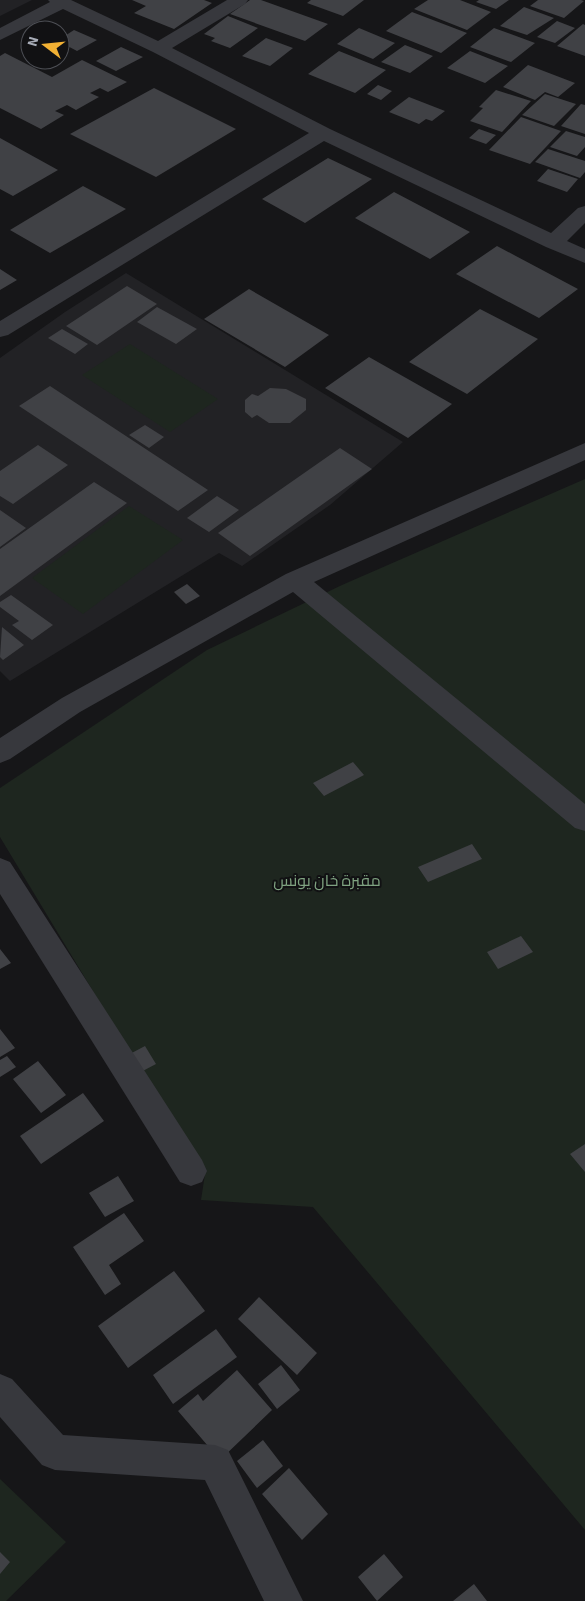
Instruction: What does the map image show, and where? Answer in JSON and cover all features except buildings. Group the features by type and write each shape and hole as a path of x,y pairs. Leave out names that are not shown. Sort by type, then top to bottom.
{"street":[{"path":"159,48 239,0"},
{"path":"0,35 60,2 159,48 324,133 585,257"},
{"path":"0,330 324,133"},
{"path":"553,243 585,212"},
{"path":"0,752 71,706 295,580 585,451"},
{"path":"295,580 585,820"},
{"path":"0,870 191,1171"},
{"path":"0,1392 55,1452 214,1463 284,1601"}],"shaded area":[{"path":"0,0 32,0 0,16"},
{"path":"126,273 403,442 330,505 242,566 219,553 10,681 0,671 0,358 65,312"}],"green space":[{"path":"130,344 218,399 170,432 82,375"},
{"name":"مقبرة خان يونس","path":"585,479 585,1530 313,1207 201,1200 205,1174 0,837 0,788 207,650 342,585"},
{"path":"129,506 183,540 83,614 32,578"},
{"path":"0,1479 66,1542 6,1601 0,1601"}]}
